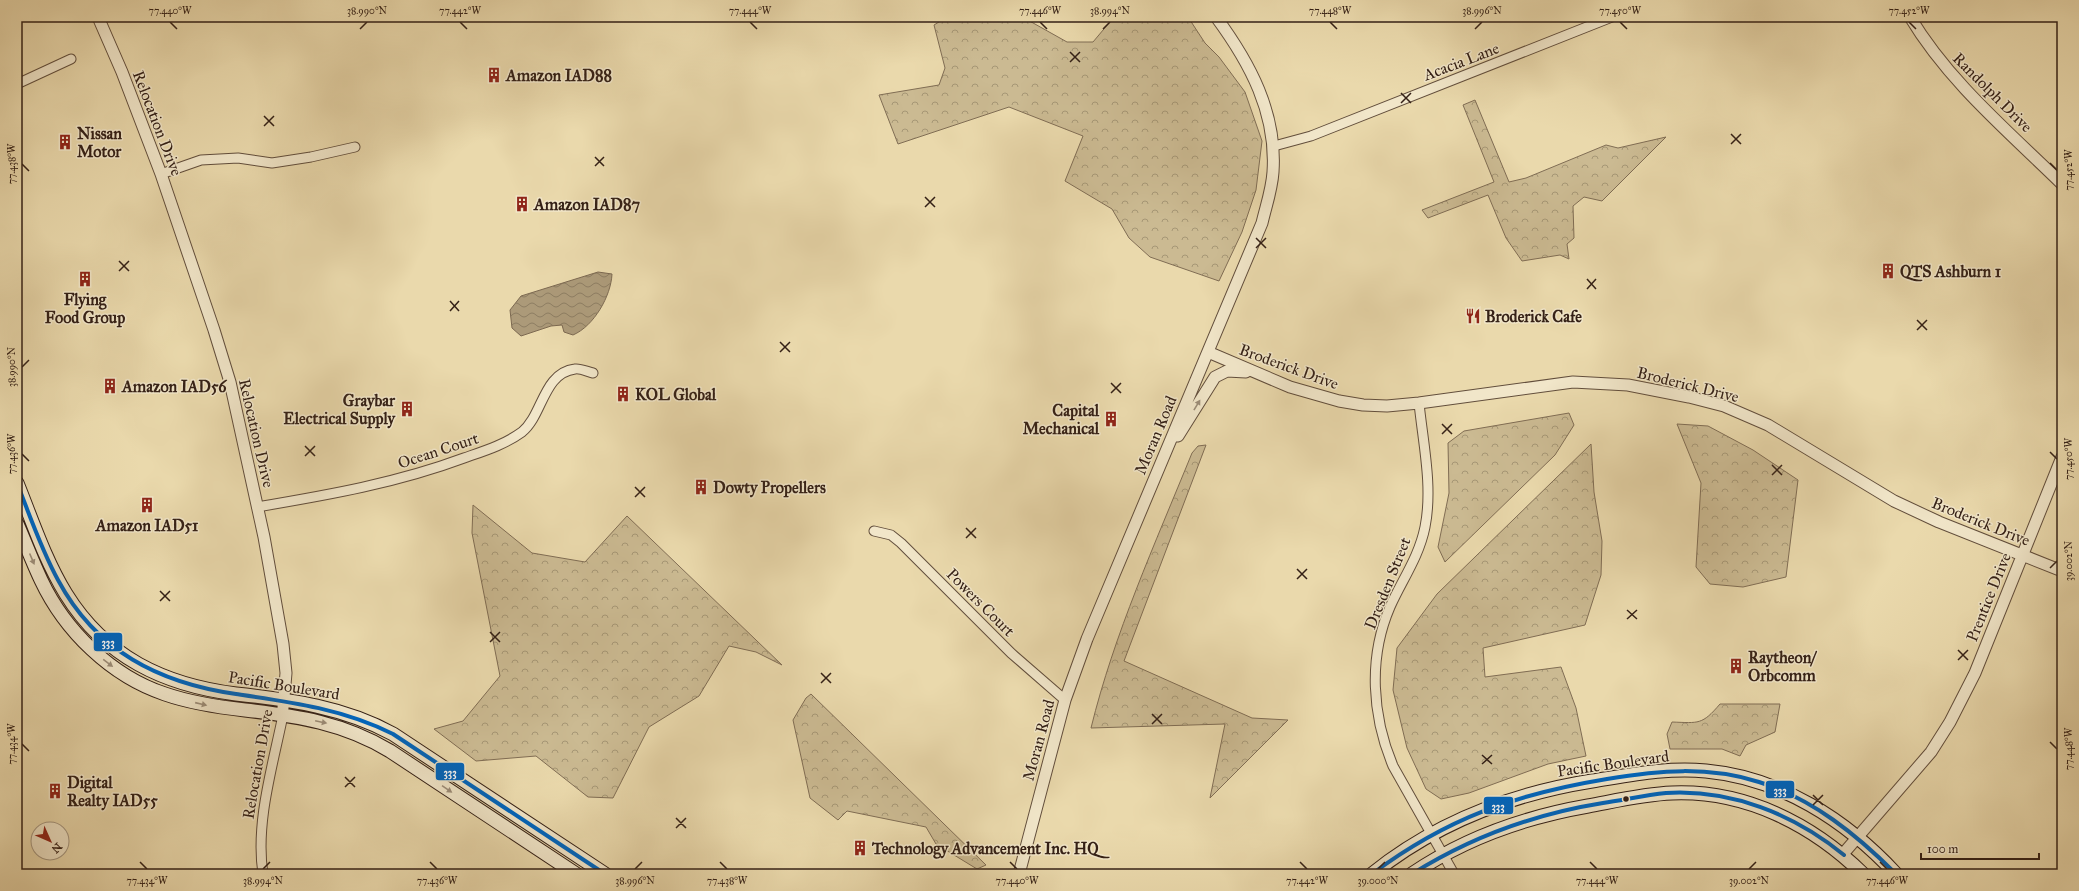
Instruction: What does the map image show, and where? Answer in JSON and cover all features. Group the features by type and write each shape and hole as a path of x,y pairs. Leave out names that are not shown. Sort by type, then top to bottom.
{"main road":[{"name":"Pacific Boulevard","path":"17,483 65,594 87,623 124,655 154,673 189,686 284,700 338,710 372,723 393,734 605,874"},
{"name":"Pacific Boulevard","path":"17,524 41,580 61,614 85,643 108,662 140,683 164,694 210,706 283,715 342,727 379,744 572,873"},
{"name":"Pacific Boulevard","path":"1372,874 1396,855 1431,833 1465,817 1534,792 1648,772 1699,771 1753,780 1796,797 1831,816 1859,837 1896,874"},
{"path":"1412,874 1444,854 1491,832 1522,820 1583,807 1671,793 1718,796 1741,801 1772,811 1809,831 1843,854 1864,874"}],"street":[{"name":"Relocation Drive","path":"98,17 122,72 161,174 214,330 230,382 257,507 284,650 286,674 283,715 263,819 261,844 263,874"},
{"name":"Moran Road","path":"1019,874 1065,700 1109,584 1262,222 1273,173 1274,146 1268,114 1255,79 1236,46 1216,17"},
{"name":"Acacia Lane","path":"1274,146 1311,136 1612,17"},
{"name":"Randolph Drive","path":"1910,17 1923,39 1955,79 2062,184"},
{"path":"17,84 71,59"},
{"path":"161,174 201,160 238,158 272,163 311,158 355,147"},
{"name":"Broderick Drive","path":"1208,352 1290,386 1339,401 1387,406 1573,382 1628,385 1689,397 1724,406 1754,418 1792,438 1894,502 1939,522 2062,571"},
{"name":"Ocean Court","path":"257,507 382,484 426,472 507,442 524,430 534,416 542,398 552,383 564,374 576,369 593,373"},
{"path":"1156,474 1215,377 1227,371 1256,373"},
{"name":"Dresden Street","path":"1419,403 1427,479 1427,509 1425,526 1417,554 1390,608 1380,636 1375,671 1375,693 1385,748 1402,785 1444,854 1454,874"},
{"name":"Prentice Drive","path":"1843,854 1931,752 1947,728 1975,673 2062,457"},
{"name":"Powers Court","path":"874,531 891,535 901,543 1012,653 1065,700"},
{"path":"572,873 579,858"}],"green space":[{"path":"947,17 1016,17 1026,19 1067,42 1093,42 1114,17 1188,17 1205,43 1219,57 1245,92 1262,141 1256,190 1242,232 1219,281 1150,257 1129,238 1112,209 1065,181 1083,136 1009,107 898,144 879,95 939,85 945,68 934,25"},
{"path":"1475,100 1509,182 1526,178 1606,145 1618,148 1666,137 1602,201 1584,197 1573,206 1574,238 1567,244 1569,259 1560,255 1522,261 1506,238 1488,195 1428,218 1422,210 1494,182 1463,105"},
{"path":"1569,413 1574,425 1555,455 1445,562 1438,547 1449,493 1448,443 1464,431"},
{"path":"1677,424 1708,426 1753,450 1798,480 1786,577 1743,587 1710,584 1696,567 1701,483"},
{"path":"1591,444 1594,492 1602,541 1601,575 1585,625 1483,648 1485,677 1561,667 1576,708 1586,756 1548,764 1469,793 1441,799 1426,789 1407,748 1393,690 1397,648 1437,594"},
{"path":"1206,445 1124,661 1252,718 1288,720 1210,798 1225,724 1091,728 1111,658 1136,589 1192,453 1198,446"},
{"path":"473,505 532,553 585,562 627,516 782,665 756,652 729,646 699,696 649,727 613,798 588,797 536,756 476,761 434,729 463,721 500,676 472,533"},
{"path":"811,694 986,865 977,869 936,844 926,827 847,811 838,820 810,798 793,720 806,698"},
{"path":"1720,704 1780,704 1775,732 1746,745 1740,756 1722,749 1670,749 1667,734 1672,722 1688,723 1699,721 1709,716"}],"water":[{"path":"598,272 612,274 611,283 605,301 600,309 588,325 581,331 573,335 564,332 562,325 551,326 521,336 512,328 510,310 521,296"}],"transit line":[{"name":"333","path":"17,483 46,556 73,605 91,626 132,660 181,682 208,689 277,700 336,712 374,725 393,734 605,874"},
{"name":"333","path":"1372,874 1400,854 1455,823 1512,801 1542,792 1607,779 1646,773 1683,771 1740,777 1779,789 1798,798 1816,808 1850,832 1896,874"},
{"name":"333","path":"1412,874 1480,838 1528,821 1577,808 1666,793 1714,795 1761,807 1804,827 1825,840 1844,855"}],"place":[{"name":"Amazon IAD88","path":"494,75"},
{"name":"Nissan Motor","path":"65,142"},
{"name":"Amazon IAD87","path":"522,204"},
{"name":"QTS Ashburn 1","path":"1888,271"},
{"name":"Flying Food Group","path":"85,279"},
{"name":"Broderick Cafe","path":"1473,316"},
{"name":"Amazon IAD56","path":"110,386"},
{"name":"KOL Global","path":"623,394"},
{"name":"Graybar Electrical Supply","path":"407,409"},
{"name":"Capital Mechanical","path":"1111,419"},
{"name":"Dowty Propellers","path":"701,487"},
{"name":"Amazon IAD51","path":"147,505"},
{"name":"Raytheon/ Orbcomm","path":"1736,666"},
{"name":"Digital Realty IAD55","path":"55,791"},
{"name":"Technology Advancement Inc. HQ","path":"860,848"}]}
